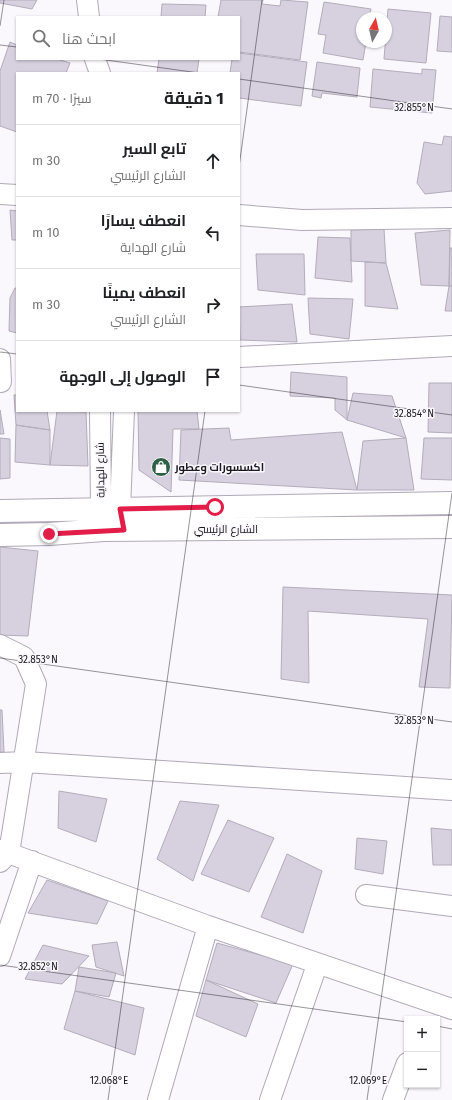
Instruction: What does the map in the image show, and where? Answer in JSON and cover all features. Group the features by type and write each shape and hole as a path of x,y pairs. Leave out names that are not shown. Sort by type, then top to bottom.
{"street":[{"path":"87,0 89,16"},
{"path":"89,72 91,60"},
{"path":"96,60 100,72"},
{"path":"0,194 16,195"},
{"path":"240,215 302,220 452,218"},
{"path":"240,357 452,346"},
{"path":"0,359 6,381"},
{"name":"شارع الهداية","path":"100,412 112,519"},
{"name":"شارع الهداية","path":"112,519 124,412"},
{"name":"الشارع الرئيسي","path":"0,535 49,534 112,519 452,503"},
{"name":"الشارع الرئيسي","path":"0,510 112,519 452,527"},
{"path":"0,645 24,657 36,684 25,762 3,855 32,861 208,926 317,964 426,1011 452,1010"},
{"path":"0,763 25,762 452,790"},
{"path":"0,955 32,861"},
{"path":"366,895 452,906"},
{"path":"158,1100 208,926"},
{"path":"270,1100 317,964"},
{"path":"393,1100 404,1071"}],"building":[{"path":"0,0 37,0 32,9 0,3"},
{"path":"221,0 263,0 262,4 280,6 281,0 308,2 300,60 240,52 240,16 218,16"},
{"path":"324,2 371,9 370,12 356,12 356,48 365,48 363,60 323,53 326,35 318,34"},
{"path":"162,4 206,5 205,16 161,16"},
{"path":"388,9 431,13 426,63 384,59 385,48 392,48 392,12 388,12"},
{"path":"440,16 452,17 452,52 437,51"},
{"path":"10,42 16,45 16,60 60,60 70,63 66,72 16,72 16,132 0,126 0,71"},
{"path":"240,53 307,62 301,106 240,98 240,72 230,72 232,60 240,60"},
{"path":"159,60 199,60 197,72 157,72"},
{"path":"317,62 360,68 357,97 322,93 321,98 312,96"},
{"path":"373,69 422,74 422,69 436,70 432,113 370,107"},
{"path":"444,136 452,137 452,191 425,194 417,183 424,142 442,145"},
{"path":"10,210 16,211 16,240 12,240"},
{"path":"384,229 386,263 351,261 351,230"},
{"path":"450,230 449,286 421,285 415,233"},
{"path":"318,237 350,238 352,282 315,278"},
{"path":"450,248 452,248 452,286 449,286"},
{"path":"256,254 304,254 305,295 258,290"},
{"path":"365,262 386,263 398,309 365,306"},
{"path":"449,286 452,286 452,311 445,311"},
{"path":"16,288 16,333 9,331 10,298"},
{"path":"308,298 353,299 349,339 310,334"},
{"path":"292,304 297,342 240,340 240,307"},
{"path":"291,372 347,377 347,420 335,410 335,398 290,396"},
{"path":"429,383 452,383 452,433 428,432"},
{"path":"353,393 392,396 406,438 347,420"},
{"path":"14,395 16,395 16,412 47,412 50,430 16,425"},
{"path":"0,410 4,434 0,434"},
{"path":"57,412 86,412 88,466 50,465"},
{"path":"138,412 197,412 199,429 173,429 171,492 139,470"},
{"path":"16,425 50,430 50,465 15,462"},
{"path":"229,428 231,440 342,432 357,490 179,480 181,430"},
{"path":"0,438 10,439 10,478 0,479"},
{"path":"406,438 414,490 357,490 363,441"},
{"path":"424,438 452,438 452,480 421,479"},
{"path":"0,547 38,551 28,636 0,635"},
{"path":"283,587 452,595 450,688 419,687 428,619 308,611 309,683 281,679"},
{"path":"0,710 2,710 4,752 0,752"},
{"path":"59,791 107,799 96,842 58,828"},
{"path":"180,801 219,805 193,881 157,859"},
{"path":"228,820 274,838 249,892 201,874"},
{"path":"431,828 452,830 452,865 433,865"},
{"path":"357,838 387,841 383,874 355,869"},
{"path":"287,854 322,871 303,933 261,917"},
{"path":"47,880 108,901 97,924 28,913"},
{"path":"117,942 124,976 96,967 92,945"},
{"path":"217,943 293,964 276,1003 206,980"},
{"path":"43,945 89,956 62,984 25,979"},
{"path":"79,967 116,973 109,997 75,991"},
{"path":"206,980 258,1004 246,1037 196,1016"},
{"path":"75,991 144,1008 135,1055 64,1029"}],"place":[{"name":"اكسسورات وعطور","path":"161,467"}],"route":[{"path":"49,534 124,530 120,509 215,507"}]}
